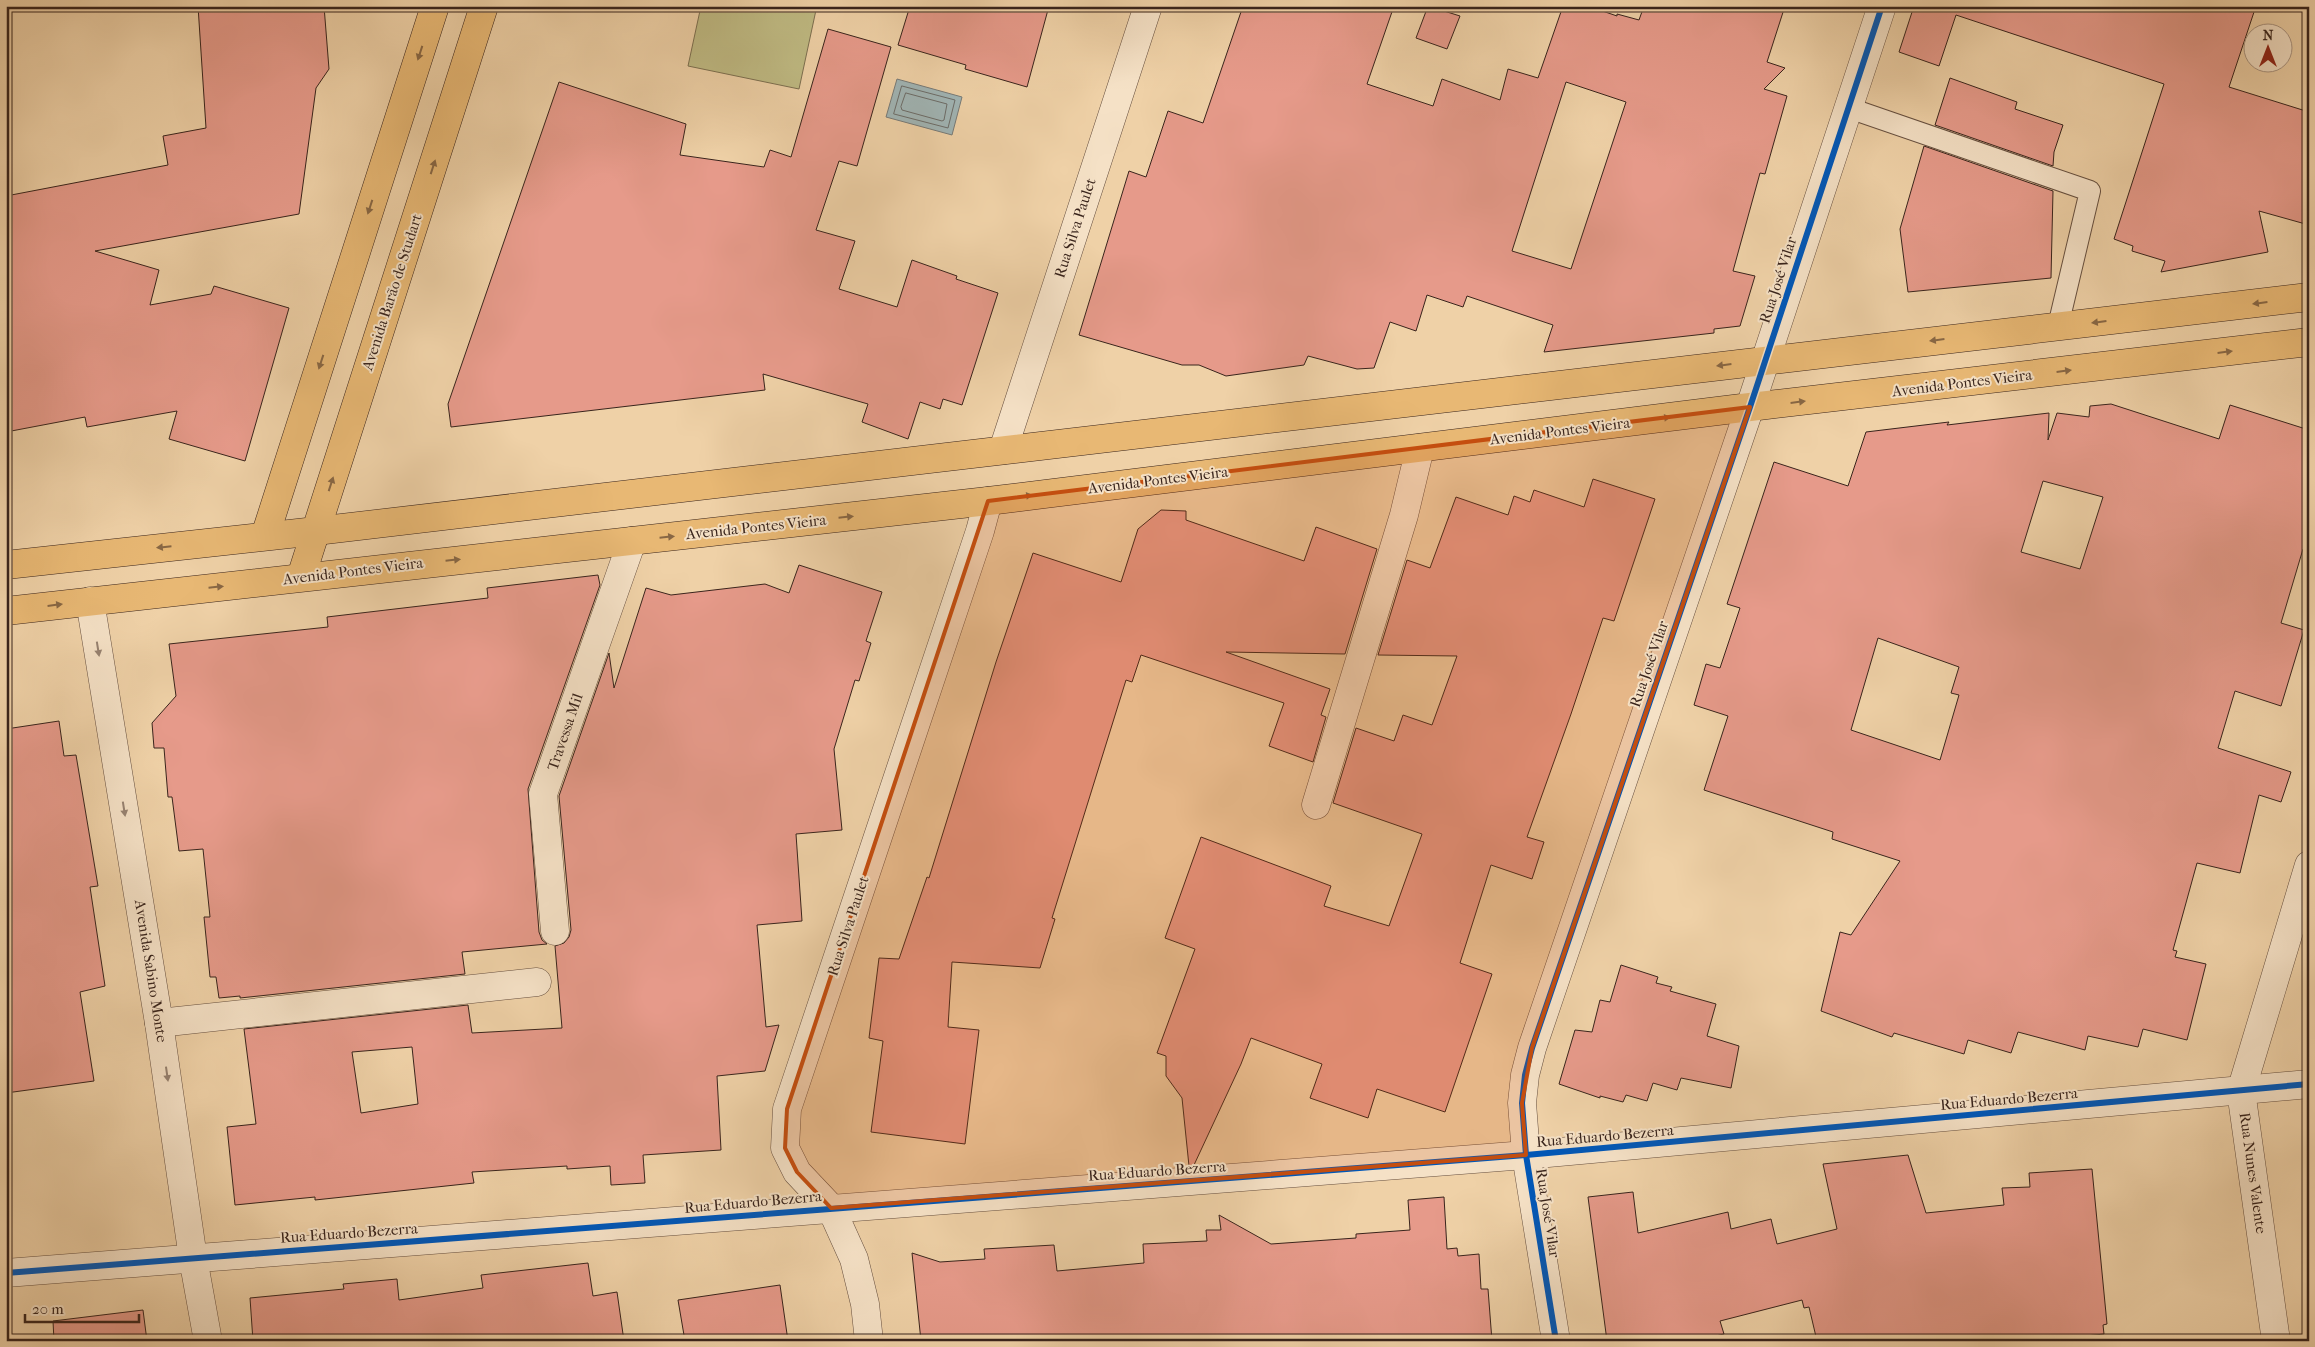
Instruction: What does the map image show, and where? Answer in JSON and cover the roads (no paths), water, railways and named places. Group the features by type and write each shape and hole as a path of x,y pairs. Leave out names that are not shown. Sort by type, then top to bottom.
{"main road":[{"path":"265,536 435,6"},
{"name":"Avenida Barão de Studart","path":"301,577 484,6"},
{"path":"6,565 316,531 2309,297"},
{"name":"Avenida Pontes Vieira","path":"6,611 988,501 1750,407 2309,342"}],"street":[{"name":"Rua Silva Paulet","path":"1003,450 1148,6"},
{"name":"Rua José Vilar","path":"1556,1341 1526,1155 1522,1103 1525,1075 1532,1048 1750,407 1882,6"},
{"path":"1316,805 1404,515 1420,448"},
{"name":"Rua Silva Paulet","path":"869,1341 866,1304 854,1259 831,1208 798,1172 785,1148 787,1109 980,531 988,501"},
{"name":"Travessa Mil","path":"555,931 543,794 632,541"},
{"name":"Avenida Sabino Monte","path":"90,601 160,1023 193,1258 208,1341"},
{"name":"Rua Nunes Valente","path":"2276,1341 2241,1091 2309,865"},
{"path":"160,1023 537,982"},
{"name":"Rua Eduardo Bezerra","path":"6,1273 1526,1155 2309,1084"}],"lane":[{"path":"1848,108 2090,191 2058,326"}],"water":[{"path":"897,79 962,97 952,135 886,117"}]}
